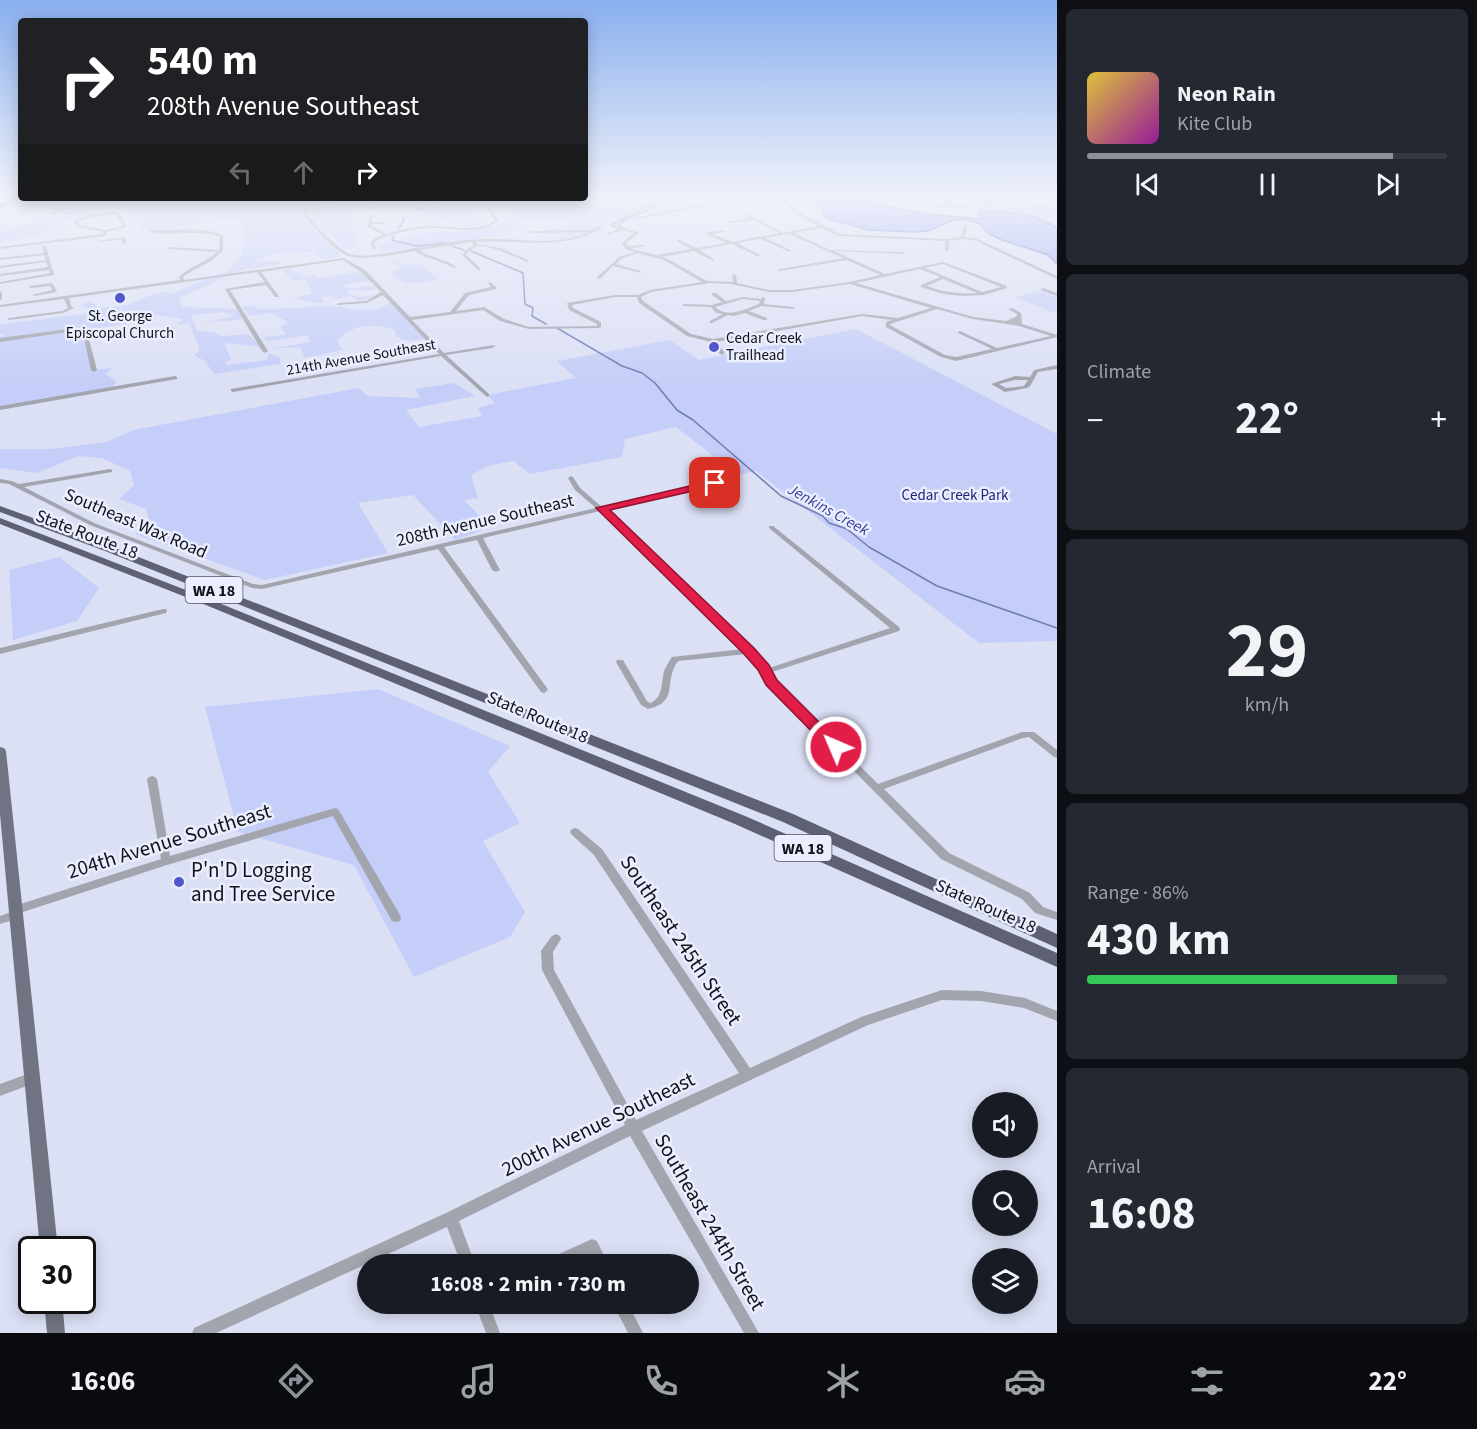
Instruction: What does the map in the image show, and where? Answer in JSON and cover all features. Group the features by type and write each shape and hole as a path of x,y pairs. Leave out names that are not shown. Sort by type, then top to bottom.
{"highway":[{"name":"State Route 18","path":"0,509 110,549 750,802 1057,941"},
{"name":"State Route 18","path":"0,521 216,606 729,816 1057,960"}],"main road":[{"path":"0,751 3,830 15,912 48,1236"},
{"path":"54,1314 56,1333"}],"street":[{"path":"182,280 184,273 207,264 213,258"},
{"path":"34,298 66,297 337,258"},
{"path":"345,258 356,265"},
{"path":"352,258 443,355 487,395"},
{"path":"435,258 454,267"},
{"path":"467,258 478,269"},
{"path":"522,258 528,261"},
{"path":"598,278 620,258"},
{"path":"659,258 669,261 706,282"},
{"path":"1015,258 1057,278"},
{"path":"781,270 848,259 883,275"},
{"path":"0,267 48,261 50,268 50,275 0,283"},
{"path":"425,264 445,261"},
{"path":"409,319 484,308 502,320 534,328 561,325 591,328 599,327 599,323 568,306 577,302 615,296 639,296 650,291 706,282 735,284 769,291 792,291 850,283 947,263 1005,287 984,294 962,295 923,286 925,283 944,277"},
{"path":"613,265 639,272"},
{"path":"0,274 50,268"},
{"path":"921,268 984,294"},
{"path":"258,270 277,296"},
{"path":"734,275 735,284"},
{"path":"30,279 34,298"},
{"path":"265,351 226,289 268,283"},
{"path":"452,312 464,295 494,288 490,283"},
{"path":"850,283 1057,336"},
{"path":"0,306 53,292 51,284 32,287"},
{"path":"1057,285 1043,289 1057,295"},
{"path":"712,322 761,303 769,291"},
{"path":"0,292 0,299"},
{"path":"339,304 367,302 383,293"},
{"path":"714,294 726,303"},
{"path":"639,296 641,302 689,335 713,341 853,316 875,315 896,319"},
{"path":"9,319 63,312 72,308 69,307 66,297"},
{"path":"684,306 712,306 743,298 793,308"},
{"path":"712,306 715,311 726,315"},
{"path":"938,307 896,319 888,323 888,326 952,359 1057,336"},
{"path":"1010,309 1017,312 1020,325"},
{"path":"745,311 765,319"},
{"path":"1006,323 1020,317"},
{"path":"0,340 84,328 94,369"},
{"path":"960,332 997,350"},
{"path":"713,341 722,352"},
{"name":"214th Avenue Southeast","path":"233,390 492,346"},
{"path":"1031,379 1015,378 994,384 999,388 1010,390 1026,386 1040,369 1057,367"},
{"path":"0,408 175,378"},
{"path":"18,486 110,471"},
{"path":"571,478 577,489 602,508 749,651 766,671 771,682 945,856 1026,896 1039,910 1057,916"},
{"name":"Southeast Wax Road","path":"0,481 18,486 92,524 262,587"},
{"name":"208th Avenue Southeast","path":"262,587 715,483"},
{"path":"766,671 896,629 771,527"},
{"path":"479,537 496,570"},
{"path":"440,546 544,690"},
{"path":"0,651 163,611"},
{"path":"620,662 644,703 648,706 657,706 663,701 670,664 675,659 749,651"},
{"path":"876,788 1022,735 1030,734 1057,755"},
{"path":"152,779 166,861"},
{"name":"204th Avenue Southeast","path":"0,920 15,912 166,861 335,812 396,918"},
{"name":"Southeast 245th Street","path":"575,832 598,852 748,1075"},
{"name":"Southeast 244th Street","path":"556,939 547,951 548,970 633,1128 752,1333"},
{"name":"200th Avenue Southeast","path":"199,1333 451,1218 633,1128 865,1021 942,995 981,996 1025,1003 1057,1016"},
{"path":"0,1090 33,1078"},
{"path":"451,1218 464,1254"},
{"path":"574,1254 592,1245 596,1254"},
{"path":"486,1314 493,1333"},
{"path":"626,1314 636,1333"}],"green space":[{"path":"238,258 262,258 259,260 268,259 260,261 280,261 282,264 242,270 179,298 183,307 238,309 244,319 204,323 234,316 224,312 191,315 197,331 213,332 222,336 248,334 261,347 224,343 231,359 226,362 226,365 267,360 269,353 280,358 280,364 214,374 205,361 194,355 200,350 189,323 177,325 183,319 146,314 137,322 81,331 92,370 112,368 106,374 116,381 113,388 0,407 0,337 6,335 0,334 0,324 85,314 90,312 89,309 80,305 90,302 99,307 111,307 130,304 156,293 171,294 225,272"},
{"path":"392,261 399,261 404,266 420,264 438,279 419,283 401,281 392,272 402,268"},
{"path":"291,268 301,276 315,275 318,278 360,272 369,281 343,285 347,289 373,286 376,290 349,290 347,293 357,297 376,295 360,301 350,296 337,299 332,296 321,297 324,302 315,303 294,298 312,294 305,279 293,281 283,270"},
{"path":"1043,291 1057,297 1057,314 1015,297"},
{"path":"390,302 425,339 411,341 396,337 395,330 379,326 364,326 350,331 337,340 342,350 305,358 300,347 271,349 310,342 308,335 267,341 263,337 286,335 281,327 288,322 271,313 249,316 242,306 253,306 259,309 325,306 367,310"},
{"name":"Cedar Creek Park","path":"856,329 1057,434 1057,641 979,643 756,471 738,475 676,427 625,439 622,457 530,474 513,461 488,466 471,475 478,498 464,500 491,527 455,540 413,495 358,503 388,553 265,580 135,534 151,525 146,509 119,499 134,485 130,471 102,458 79,456 37,473 0,468 0,449 52,449 107,442 133,430 359,388 368,396 420,398 415,389 454,383 475,396 406,410 419,427 482,416 478,408 495,403 487,395 576,378 557,361 670,340 699,360"},
{"path":"59,557 99,588 77,621 13,640 9,570"},
{"path":"378,689 510,746 488,772 520,823 483,841 525,912 510,937 414,977 354,865 238,832 205,707"}],"waterway":[{"name":"Jenkins Creek","path":"488,258 523,273 525,304 533,308 532,316 546,324"},
{"name":"Jenkins Creek","path":"557,328 622,366 642,373 655,383 677,410 693,420 781,496 823,516 829,523 847,529 869,547 937,586 1057,628"}],"place":[{"name":"St. George Episcopal Church","path":"120,298"},
{"name":"Cedar Creek Trailhead","path":"714,347"},
{"name":"P'n'D Logging and Tree Service","path":"179,882"}],"route":[{"path":"715,483 602,508 749,651 764,668 771,682 836,747"}]}
